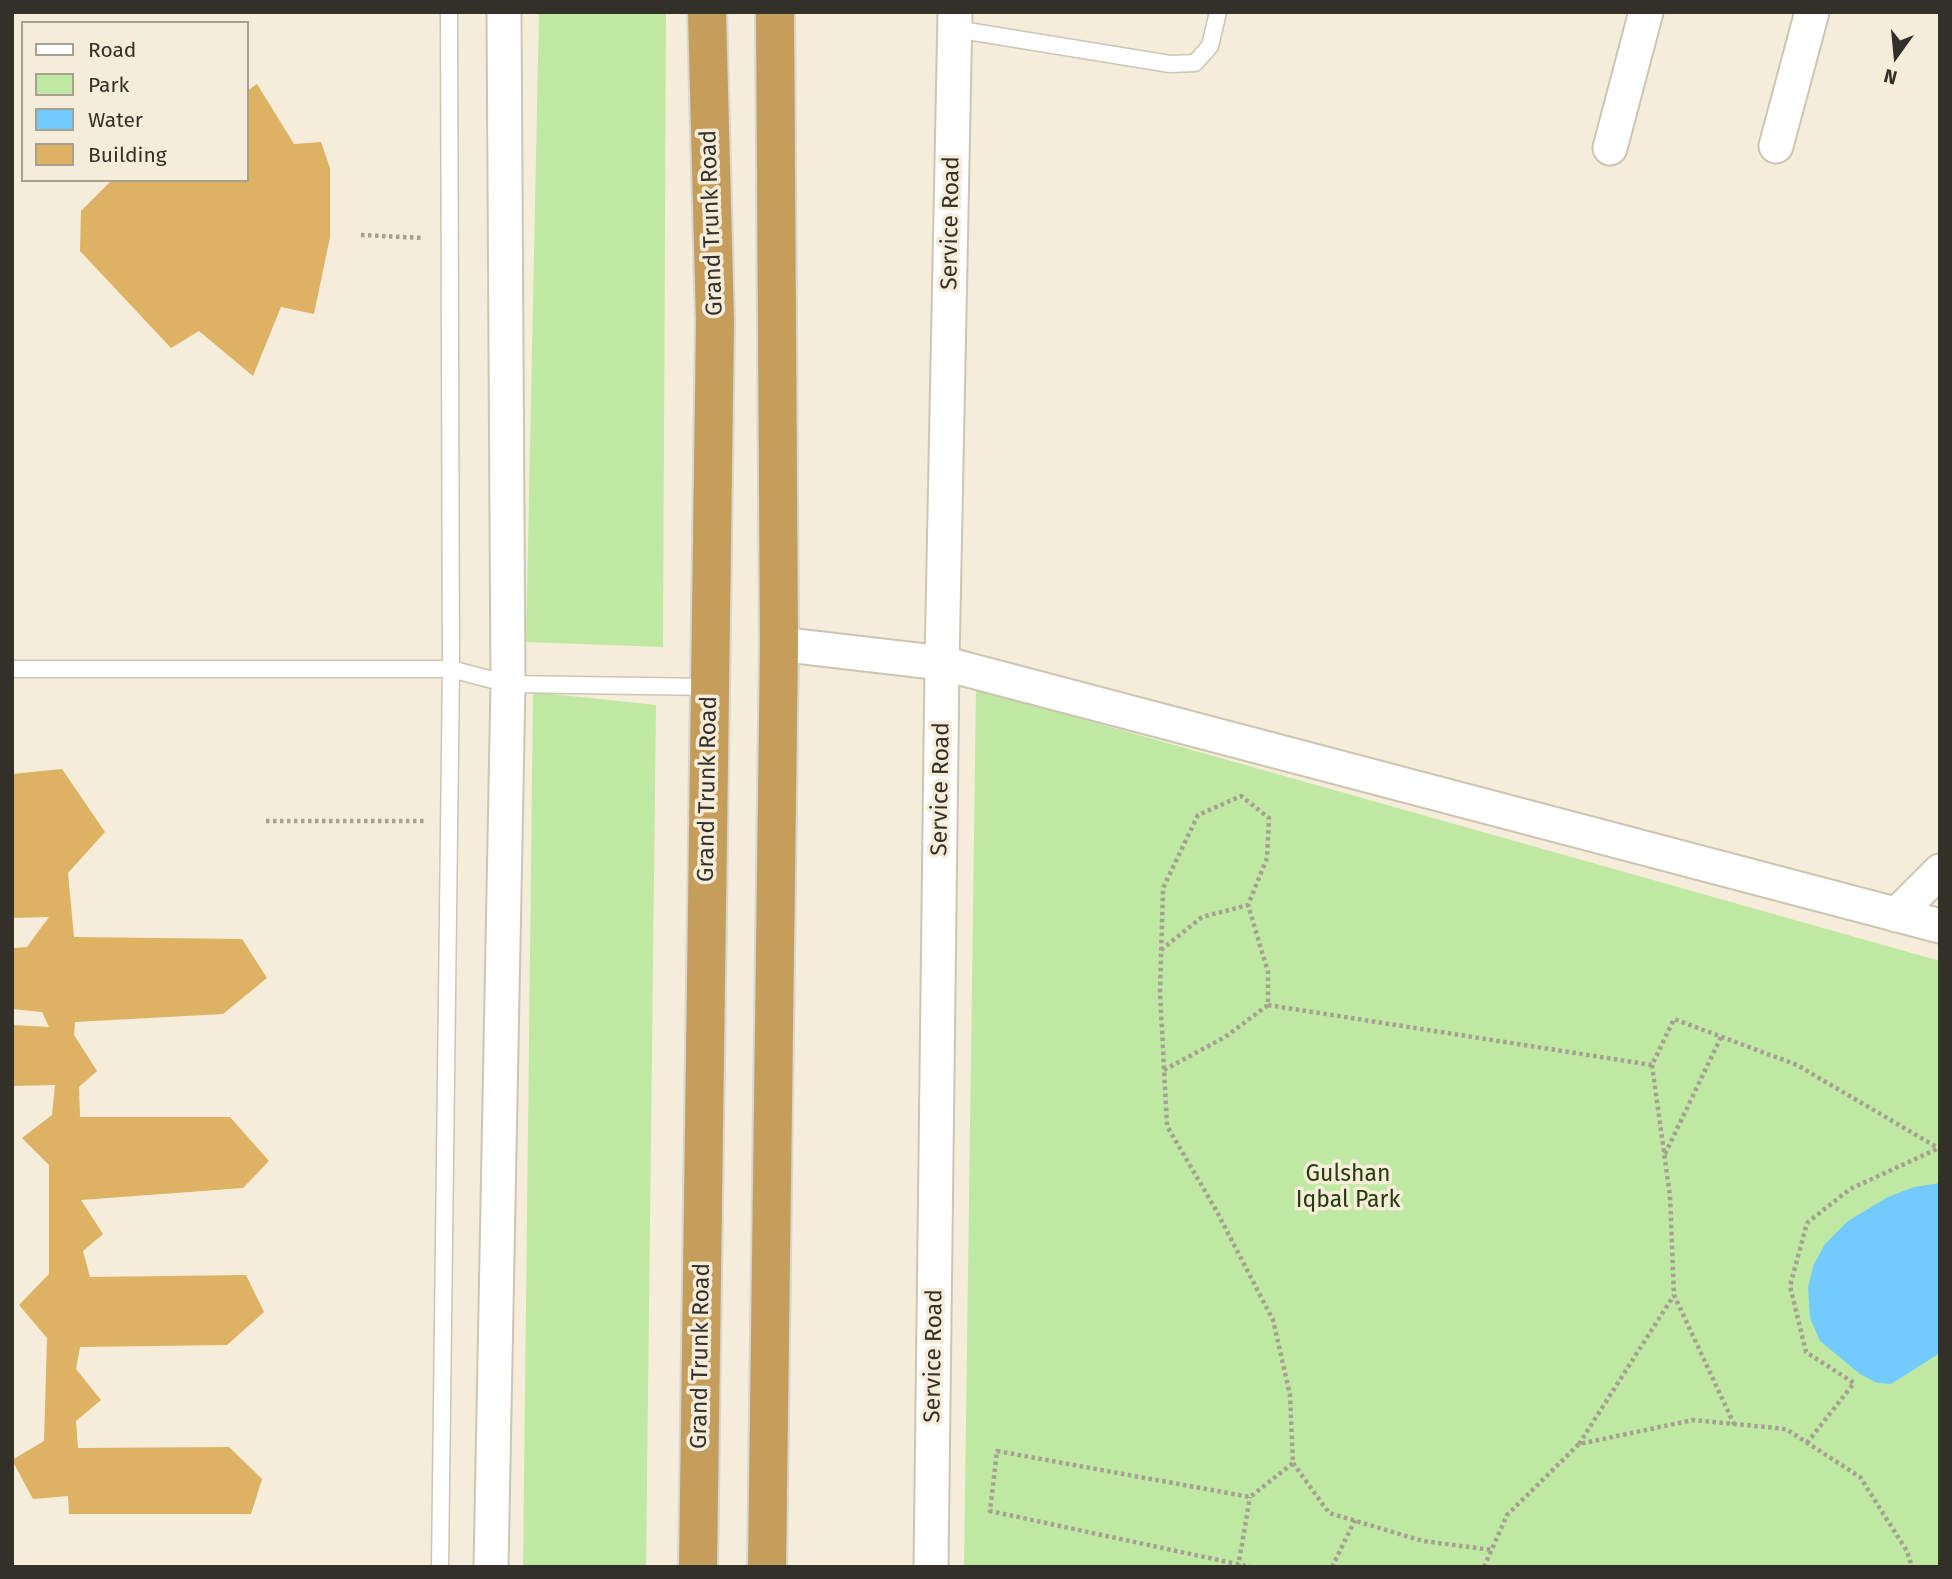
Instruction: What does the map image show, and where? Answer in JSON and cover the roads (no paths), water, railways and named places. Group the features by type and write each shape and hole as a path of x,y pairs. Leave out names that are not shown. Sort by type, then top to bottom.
{"highway":[{"name":"Grand Trunk Road","path":"698,1567 715,323 707,12"},
{"path":"767,1567 779,644 775,12"}],"street":[{"path":"491,1567 508,684 504,12"},
{"path":"1610,148 1646,12"},
{"path":"1776,146 1812,12"},
{"name":"Service Road","path":"931,1567 942,663 955,21"},
{"path":"779,644 942,663 1940,926"},
{"path":"1896,915 1940,871"}],"lane":[{"path":"440,1567 451,669 449,12"},
{"path":"955,21 1170,64 1195,63 1210,46 1218,12"},
{"path":"12,669 451,669 508,684 710,687"}],"water":[{"path":"1940,1183 1940,1353 1891,1384 1877,1383 1860,1374 1820,1341 1810,1318 1808,1287 1814,1264 1825,1244 1848,1221 1888,1197 1914,1187"}],"park label":[{"name":"Gulshan Iqbal Park","path":"1348,1188"}]}
